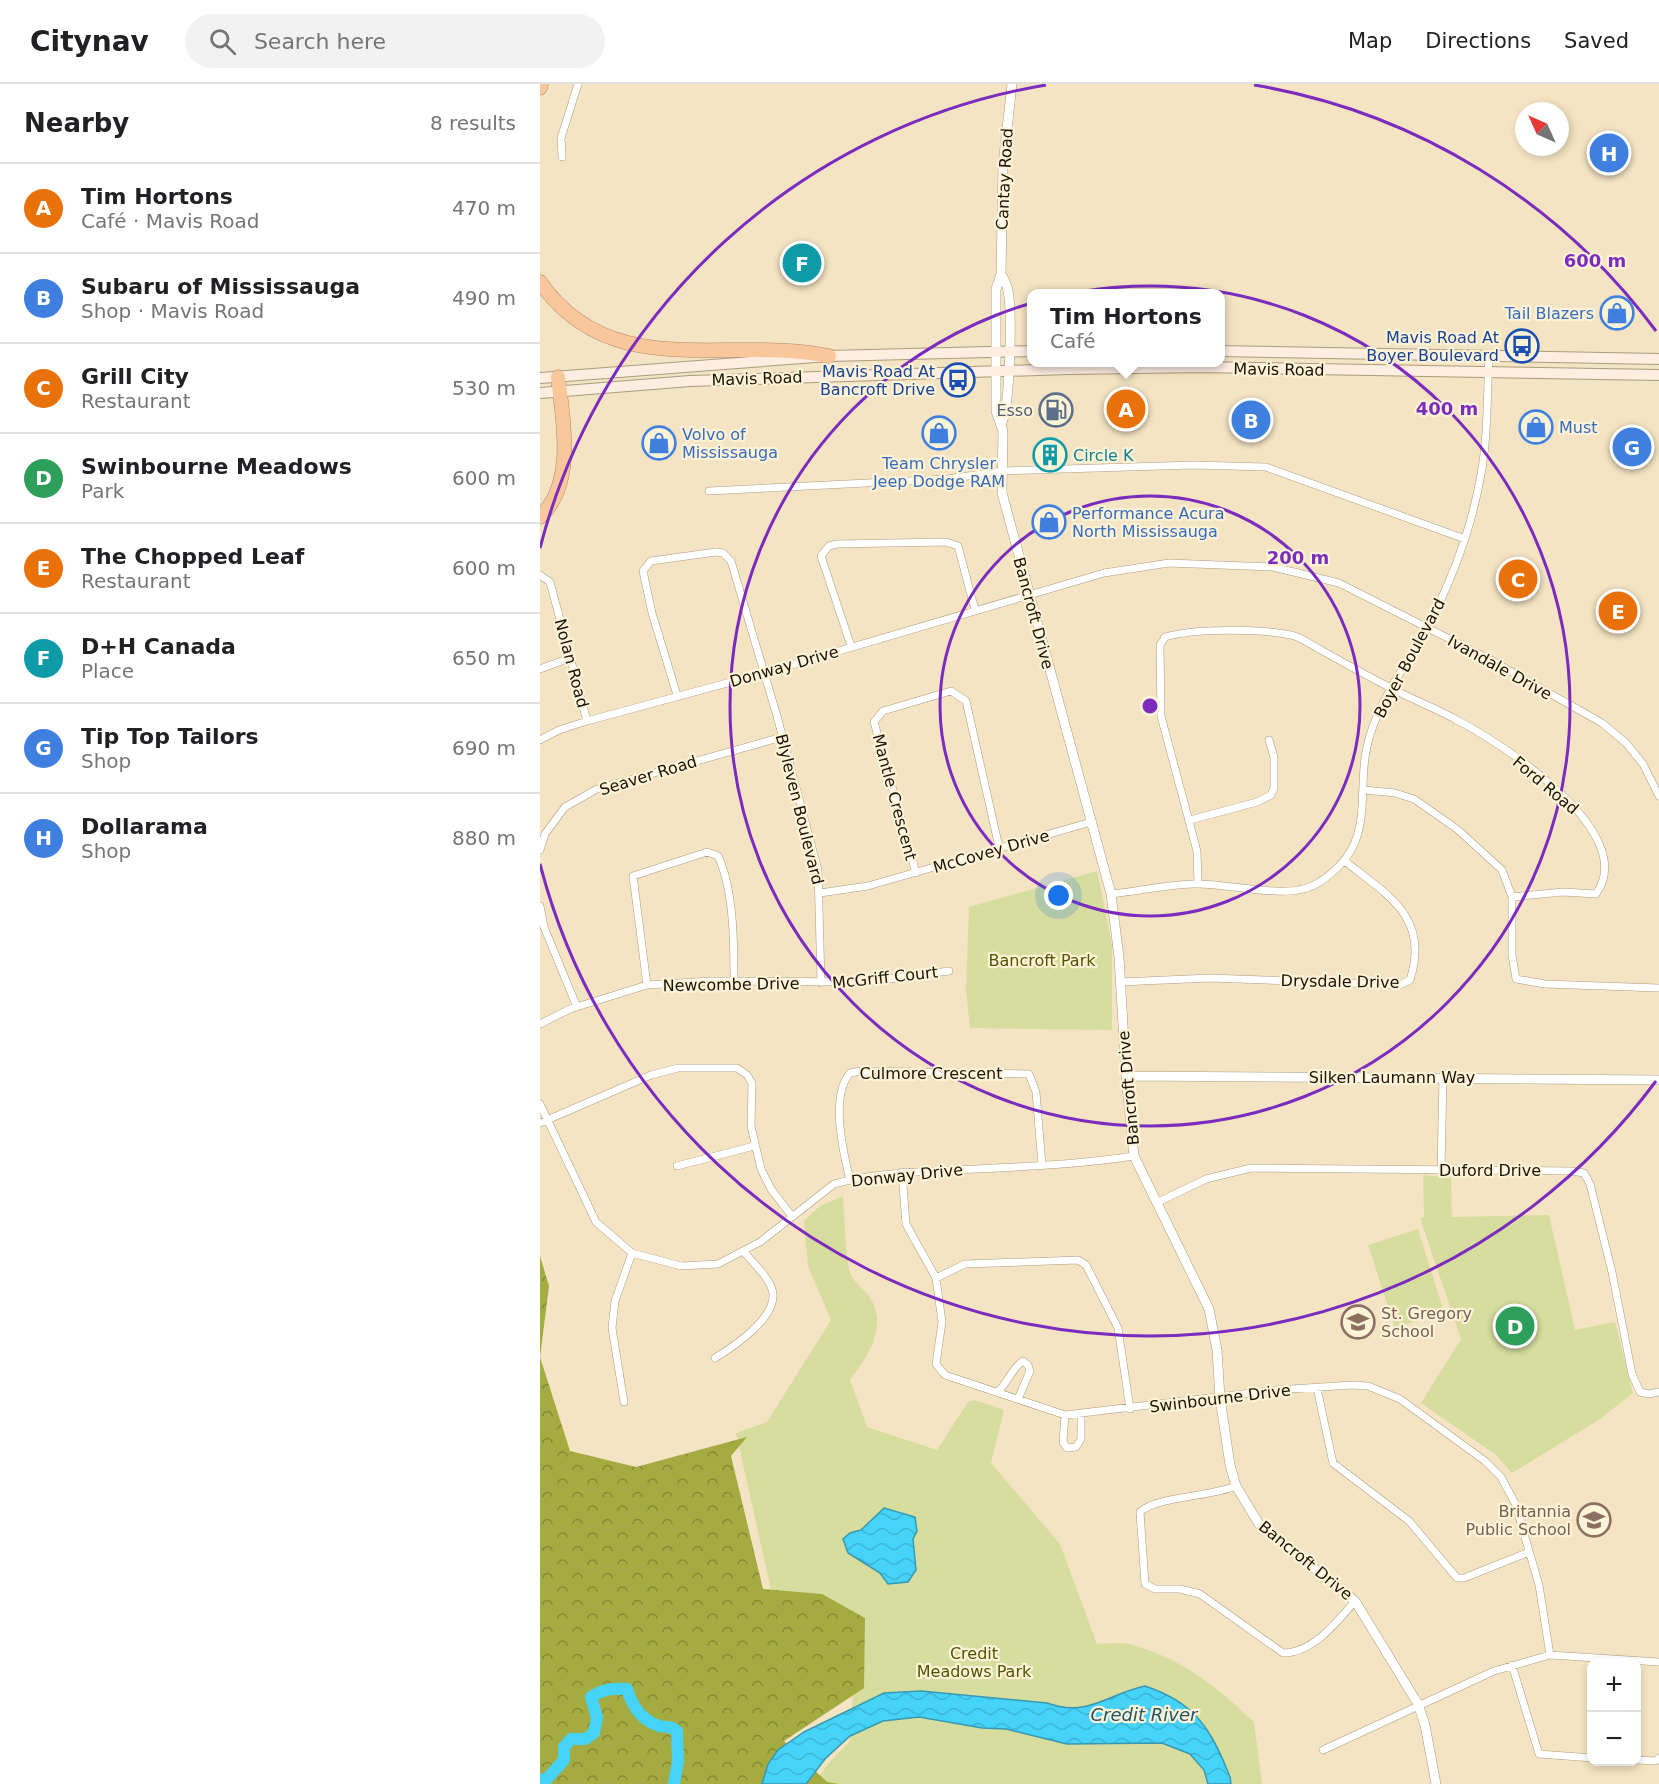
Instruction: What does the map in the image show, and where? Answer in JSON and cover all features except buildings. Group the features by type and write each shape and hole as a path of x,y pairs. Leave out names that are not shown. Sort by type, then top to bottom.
{"highway":[{"path":"540,88 541,84"},
{"path":"540,282 563,310 585,327 628,345 713,350 801,350 829,356"},
{"path":"540,518 554,499 562,472 564,449 559,384"}],"main road":[{"name":"Mavis Road","path":"540,393 559,384 829,356 1027,351"},
{"name":"Mavis Road","path":"1225,351 1659,359"},
{"name":"Mavis Road","path":"540,378 559,384 1009,370 1201,367 1659,375"}],"street":[{"path":"562,158 561,138 578,84"},
{"name":"Cantay Road","path":"996,371 996,289 1001,274 1003,165 1012,84"},
{"name":"Cantay Road","path":"1001,274 1008,288 1009,370"},
{"name":"Boyer Boulevard","path":"1346,862 1355,843 1371,732 1391,688 1427,627 1465,538 1482,473 1489,356"},
{"name":"Bancroft Drive","path":"1009,370 1007,411 1002,422 1002,493 1007,519 1111,894 1121,982 1126,1076 1134,1156 1209,1309 1217,1350 1220,1398 1230,1465 1236,1486 1259,1524 1355,1601 1418,1704 1425,1725 1436,1784"},
{"name":"Bancroft Drive","path":"996,371 996,411 1002,422"},
{"path":"709,491 947,479 1002,471 1194,465 1266,467 1465,538"},
{"path":"851,646 821,556 829,546 946,542 958,546 975,610"},
{"name":"Blyleven Boulevard","path":"677,695 652,613 643,571 651,561 723,553 731,561 818,870 821,983"},
{"name":"Ivandale Drive","path":"1029,594 1104,573 1151,564 1273,567 1339,583 1489,659 1602,723 1635,754 1649,774 1659,796"},
{"name":"Nolan Road","path":"540,575 550,582 587,721"},
{"name":"Donway Drive","path":"540,740 559,730 587,721 764,673 1029,594"},
{"path":"1198,884 1197,851 1161,716 1160,645 1165,637 1185,631 1293,636 1391,688"},
{"path":"540,669 570,658"},
{"name":"Ford Road","path":"1391,688 1455,718 1496,744 1574,805 1596,834 1602,852 1605,875 1596,894 1563,892 1512,897"},
{"name":"Mantle Crescent","path":"916,873 874,722 883,711 951,691 966,701 999,848"},
{"name":"Seaver Road","path":"540,850 545,834 565,807 597,789 782,737"},
{"path":"1190,820 1257,802 1271,795 1274,788 1274,757 1269,740"},
{"path":"1364,790 1395,793 1414,799 1434,812 1502,870 1512,897 1512,955 1516,979 1545,984 1659,988"},
{"name":"McCovey Drive","path":"820,893 868,886 1090,822"},
{"path":"647,986 633,876 707,852 718,856 723,868 733,934 734,981"},
{"path":"1111,894 1198,884 1288,891 1316,885 1346,862"},
{"name":"Drysdale Drive","path":"1121,982 1210,978 1400,985 1410,980 1415,967 1416,937 1409,920 1398,904 1346,862"},
{"path":"540,906 544,927 577,1007"},
{"name":"McGriff Court","path":"821,983 901,978 949,971"},
{"name":"Newcombe Drive","path":"540,1024 577,1007 647,986 734,981 821,983"},
{"path":"543,1121 651,1075 678,1068 737,1068 752,1083 751,1126 754,1146 771,1190 791,1215"},
{"name":"Culmore Crescent","path":"850,1180 842,1142 841,1088 850,1073 861,1071 1029,1074 1036,1092 1042,1165"},
{"name":"Silken Laumann Way","path":"1126,1076 1443,1076 1659,1080"},
{"path":"1442,1170 1443,1076"},
{"name":"Donway Drive","path":"540,1104 543,1121 596,1222 632,1253 681,1266 718,1264 744,1252 834,1184 850,1180 902,1172 1042,1165 1134,1156"},
{"path":"677,1166 754,1146"},
{"name":"Duford Drive","path":"1156,1203 1206,1179 1251,1168 1571,1171 1584,1173 1590,1184 1612,1272 1632,1374 1640,1392 1649,1394 1659,1392"},
{"name":"Swinbourne Drive","path":"902,1172 906,1224 936,1278 942,1322 936,1364 945,1375 1065,1415 1276,1390 1317,1388 1368,1386 1400,1399 1485,1461 1502,1477 1515,1503 1543,1603 1550,1654"},
{"path":"715,1358 740,1343 756,1327 769,1307 773,1294 768,1282 744,1252"},
{"path":"624,1402 612,1328 615,1301 632,1253"},
{"path":"936,1278 965,1264 1078,1260 1086,1265 1118,1328 1130,1409"},
{"path":"998,1392 1008,1382 1017,1364 1023,1361 1028,1365 1030,1371 1018,1399"},
{"path":"1317,1388 1333,1463 1409,1521 1457,1578 1464,1578 1529,1552"},
{"path":"1065,1415 1064,1443 1067,1448 1076,1447 1081,1439 1081,1414"},
{"path":"1236,1486 1203,1496 1149,1505 1140,1512 1145,1584 1155,1589 1180,1589 1200,1594 1283,1653 1294,1653 1308,1646 1323,1635 1355,1601"},
{"path":"1323,1750 1418,1704 1512,1665 1550,1654 1659,1662"},
{"path":"1512,1665 1539,1754 1587,1758"},
{"path":"1641,1760 1656,1761 1659,1758"}],"green space":[{"name":"Bancroft Park","path":"1097,871 1112,945 1112,1030 970,1028 966,989 969,907"},
{"path":"1423,1175 1451,1178 1452,1217 1549,1215 1575,1330 1615,1322 1633,1393 1600,1419 1512,1473 1496,1455 1421,1403 1461,1339 1420,1218 1424,1217"},
{"name":"Credit Meadows Park","path":"843,1196 849,1269 853,1278 869,1296 875,1307 877,1318 874,1340 850,1380 867,1427 937,1450 968,1402 975,1400 1004,1410 991,1463 1060,1544 1097,1644 1125,1643 1166,1657 1197,1675 1225,1696 1254,1722 1262,1784 814,1784 828,1764 850,1741 854,1678 773,1599 736,1433 767,1422 831,1320 808,1266 804,1221 820,1206"},
{"path":"1418,1229 1444,1312 1395,1328 1368,1245"},
{"path":"540,1256 549,1286 540,1357"},
{"path":"540,1357 570,1451 636,1467 747,1437 731,1456 763,1589 822,1594 865,1618 864,1688 784,1741 827,1782 839,1784 540,1784"}],"water":[{"path":"884,1508 915,1517 917,1531 913,1539 916,1570 908,1582 888,1584 880,1573 848,1553 843,1539 850,1533 861,1530"},
{"name":"Credit River","path":"1145,1686 1177,1701 1200,1720 1216,1745 1231,1784 1208,1784 1204,1770 1190,1754 1162,1743 1067,1744 1006,1729 982,1728 919,1717 883,1721 850,1736 825,1759 806,1784 762,1784 768,1764 778,1750 804,1732 884,1693 921,1691 1047,1703 1074,1708 1097,1703"}],"waterway":[{"path":"540,1779 545,1781 564,1760 564,1747 571,1739 585,1739 594,1733 597,1718 591,1697 604,1691 627,1689 642,1716 659,1726 670,1727 677,1731 678,1761 674,1784"}],"place":[{"name":"Dollarama","path":"1609,153"},
{"name":"D+H Canada","path":"802,263"},
{"name":"Tail Blazers","path":"1617,313"},
{"name":"Mavis Road At Boyer Boulevard","path":"1522,346"},
{"name":"Mavis Road At Bancroft Drive","path":"958,380"},
{"name":"Tim Hortons","path":"1126,409"},
{"name":"Esso","path":"1056,410"},
{"name":"Subaru of Mississauga","path":"1251,420"},
{"name":"Must","path":"1536,427"},
{"name":"Team Chrysler Jeep Dodge RAM","path":"939,433"},
{"name":"Volvo of Mississauga","path":"659,443"},
{"name":"Tip Top Tailors","path":"1632,447"},
{"name":"Circle K","path":"1050,455"},
{"name":"Performance Acura North Mississauga","path":"1049,522"},
{"name":"Grill City","path":"1518,579"},
{"name":"The Chopped Leaf","path":"1618,611"},
{"name":"St. Gregory School","path":"1358,1322"},
{"name":"Swinbourne Meadows","path":"1515,1326"},
{"name":"Britannia Public School","path":"1594,1520"}]}
